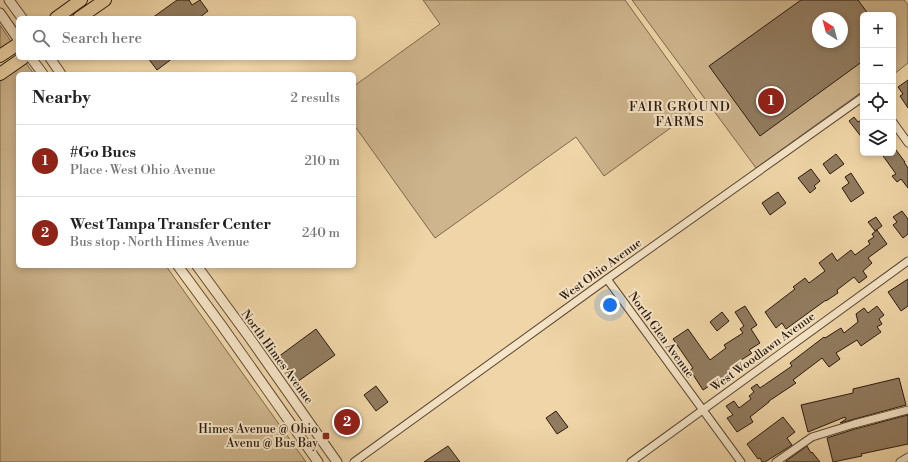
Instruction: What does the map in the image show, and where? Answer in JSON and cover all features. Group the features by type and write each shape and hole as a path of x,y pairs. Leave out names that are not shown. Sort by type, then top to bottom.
{"main road":[{"path":"59,16 81,0"},
{"path":"82,16 105,0"},
{"path":"0,56 16,45"},
{"path":"0,74 20,60"}],"street":[{"path":"9,0 21,16"},
{"path":"0,13 16,36"},
{"path":"32,60 41,72"},
{"path":"51,60 60,72"},
{"name":"West Ohio Avenue","path":"354,462 607,279 860,99"},
{"path":"896,126 908,143"},
{"name":"West Woodlawn Avenue","path":"631,462 908,261"},
{"path":"179,268 318,462"},
{"name":"North Himes Avenue","path":"198,268 337,462"},
{"name":"North Glen Avenue","path":"607,279 741,462"},
{"path":"222,326 233,316"},
{"path":"776,462 812,437 908,410"},
{"path":"900,462 908,457"}],"shaded area":[{"path":"423,0 625,0 701,106 604,176 576,137 435,238 356,128 356,85 440,24"},
{"path":"632,0 904,0 908,5 908,63 896,73 896,12 860,12 860,93 756,168"},
{"path":"0,25 12,43 0,50"},
{"path":"25,62 32,72 16,72 16,268 167,268 306,462 0,462 0,79"}],"building":[{"path":"177,0 189,0 192,5 200,0 208,11 202,16 155,16"},
{"path":"801,0 858,0 867,12 860,12 860,63 760,136 709,66"},
{"path":"150,60 170,60 157,70"},
{"path":"908,80 908,108 900,96 903,94 898,87"},
{"path":"854,117 858,122 860,121 860,135 849,121"},
{"path":"896,150 908,168 908,188 901,179 897,182 892,176 896,174 883,156 896,156"},
{"path":"836,154 844,164 830,174 823,164"},
{"path":"811,169 820,181 814,186 816,188 810,193 798,178"},
{"path":"851,173 864,193 851,202 842,188 849,183 845,177"},
{"path":"778,192 786,203 770,215 762,203"},
{"path":"902,211 908,219 908,234 903,238 893,225 897,222 893,217"},
{"path":"876,217 882,226 875,231 868,222"},
{"path":"877,230 887,244 868,258 872,263 863,271 867,277 859,283 854,277 837,290 838,293 786,329 782,323 776,328 765,312 795,289 793,287 805,278 809,283 825,271 819,263 832,253 837,261 851,250 855,255 870,244 868,241 874,237 872,234"},
{"path":"908,279 908,306 901,311 888,292"},
{"path":"745,306 757,325 751,329 760,343 749,350 752,353 732,366 734,369 703,390 690,370 693,368 673,339 688,329 710,360 726,348 724,345 743,333 740,329 744,326 735,312"},
{"path":"877,306 884,315 879,319 882,324 877,327 881,332 861,346 857,340 836,353 840,359 829,367 822,358 793,380 796,383 769,401 750,417 753,422 737,432 727,418 733,415 726,406 734,401 739,408 751,399 749,396 754,392 751,388 757,384 760,388 792,366 790,363 824,337 825,338 841,328 844,333 858,322 856,314 864,308 868,313"},
{"path":"722,312 729,321 717,331 710,322"},
{"path":"316,329 335,355 297,382 278,357"},
{"path":"899,378 906,405 840,423 846,419 845,417 808,432 801,405 853,393 853,389"},
{"path":"376,386 388,402 376,411 364,395"},
{"path":"556,411 568,427 557,434 546,418"},
{"path":"908,415 908,444 861,454 862,456 833,462 827,438"},
{"path":"783,417 795,432 787,438 792,445 765,462 762,462 747,444"},
{"path":"448,446 460,462 424,462"},
{"path":"807,446 811,453 812,452 820,462 786,462 786,461"}],"place":[{"name":"#Go Bucs","path":"771,101"},
{"name":"West Tampa Transfer Center","path":"347,422"},
{"name":"Himes Avenue @ Ohio Avenu @ Bus Bay","path":"326,436"}],"district":[{"name":"FAIR GROUND FARMS","path":"680,114"}]}
